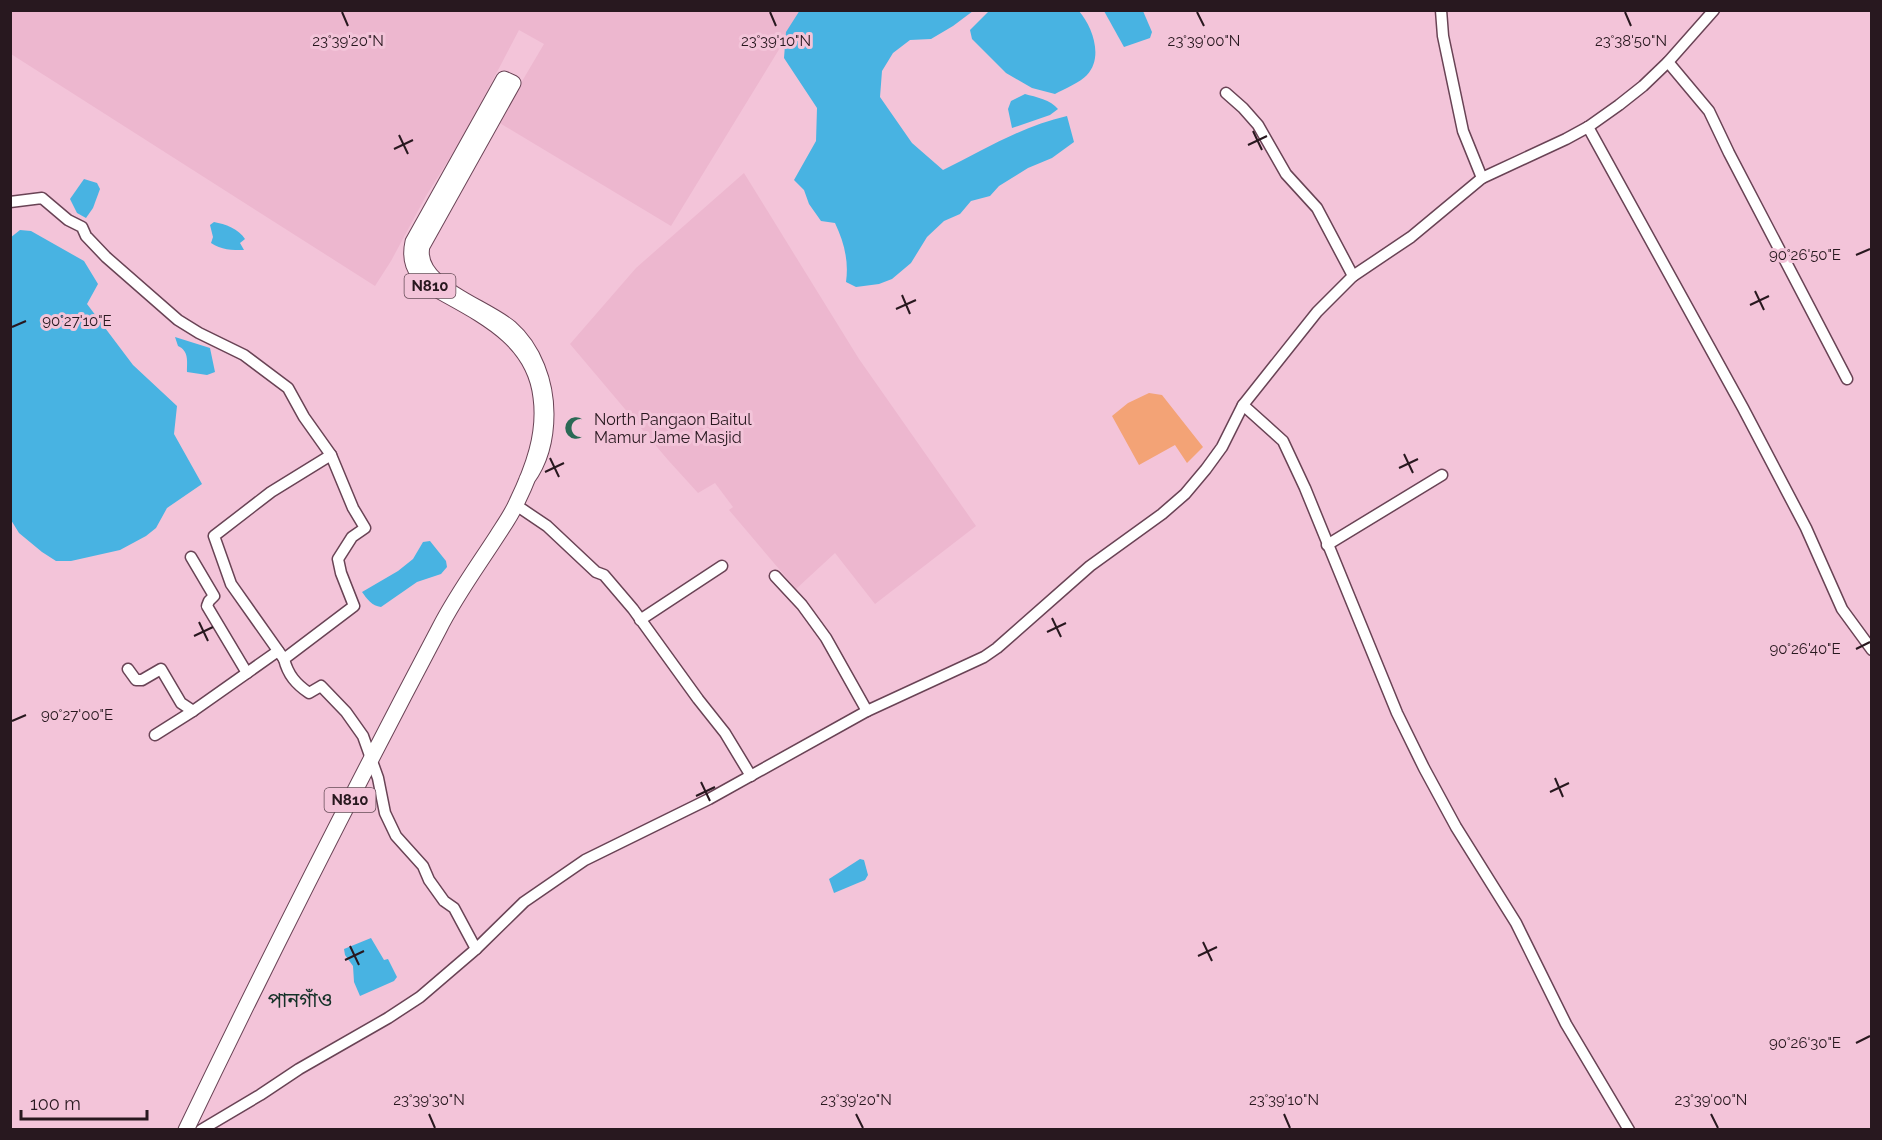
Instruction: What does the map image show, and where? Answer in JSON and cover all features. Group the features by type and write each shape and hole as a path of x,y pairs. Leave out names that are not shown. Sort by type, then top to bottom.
{"highway":[{"name":"N810","path":"186,1130 241,1016 441,624 516,505 527,479 534,470 543,446 546,408 539,374 526,351 511,329 483,309 439,284 428,275 421,260 422,246 513,83 504,79 413,242 411,254 412,265 427,284 502,328 526,351"}],"street":[{"path":"1441,10 1443,36 1463,131 1482,178"},
{"path":"201,1130 420,997 476,949 524,902 585,860 709,799 867,711 984,657 997,648 1090,566 1162,514 1185,494 1222,447 1243,405 1317,312 1353,276 1411,237 1482,178 1530,157 1588,127 1643,86 1668,62 1714,10"},
{"path":"1668,62 1709,111 1847,379"},
{"path":"1226,93 1258,125 1286,174 1317,208 1353,276"},
{"path":"1588,127 1743,408 1810,537 1842,609 1872,650"},
{"path":"10,202 42,198 68,220 82,227 86,236 106,257 178,320 244,355 288,388 304,417 331,455 353,508 365,528 352,537 338,559 354,606 281,655 247,673 155,735"},
{"path":"1243,405 1283,441 1305,488 1397,713 1424,768 1456,826 1516,923 1566,1024 1629,1130"},
{"path":"331,455 271,492 214,536 231,584 281,655 297,685 309,693 321,686 346,712 363,736 378,778 385,813 396,836 423,866 429,880 444,901 454,908 476,949"},
{"path":"1327,545 1442,476"},
{"path":"516,505 548,526 596,572 604,575 633,609 698,699 726,733 751,776"},
{"path":"191,557 214,597 207,606 247,673"},
{"path":"640,620 722,566"},
{"path":"775,576 802,605 826,639 867,711"},
{"path":"128,669 136,680 142,680 161,669 181,703 193,711"}],"shaded area":[{"path":"798,10 800,15 671,226 498,122 544,44 519,30 464,135 375,286 11,54 10,11"},
{"path":"744,173 859,359 976,526 875,604 835,553 796,589 729,510 733,507 715,483 698,493 570,344 636,268"},
{"path":"1149,393 1162,395 1203,447 1187,463 1175,445 1139,465 1112,416 1128,403"}],"water":[{"path":"800,10 973,11 931,39 910,40 893,53 882,71 880,97 912,143 943,170 1019,132 1067,116 1074,142 1052,158 1028,168 999,186 990,196 971,201 960,214 944,221 927,237 911,263 892,279 879,284 856,287 846,282 845,252 835,223 821,221 809,204 804,190 794,180 816,141 817,108 784,58 786,32"},
{"path":"989,11 1079,11 1092,33 1095,60 1092,68 1081,80 1055,94 1032,88 1006,73 972,39 970,30"},
{"path":"1104,11 1143,11 1152,32 1150,38 1124,47"},
{"path":"1025,94 1047,101 1058,109 1050,115 1012,128 1008,109 1011,101"},
{"path":"84,179 97,183 100,189 93,208 86,218 77,213 70,199"},
{"path":"214,222 239,232 245,239 240,243 244,250 231,250 211,243 213,237 210,225"},
{"path":"20,230 31,231 84,261 98,284 87,304 133,365 177,406 174,434 202,484 167,508 156,528 120,550 71,561 56,561 19,533 11,520 10,238"},
{"path":"175,337 210,348 215,372 207,375 187,372 186,354 178,346"},
{"path":"430,541 446,561 447,567 441,574 417,582 381,607 368,600 362,592 398,571 413,559 423,542"},
{"path":"860,859 864,860 868,875 865,880 834,893 829,879"},
{"path":"371,938 384,960 388,959 397,977 394,981 360,996 354,982 353,966 345,955 344,949"}],"place":[{"name":"North Pangaon Baitul Mamur Jame Masjid","path":"576,428"}],"district":[{"name":"পানগাঁও","path":"300,1000"}]}
